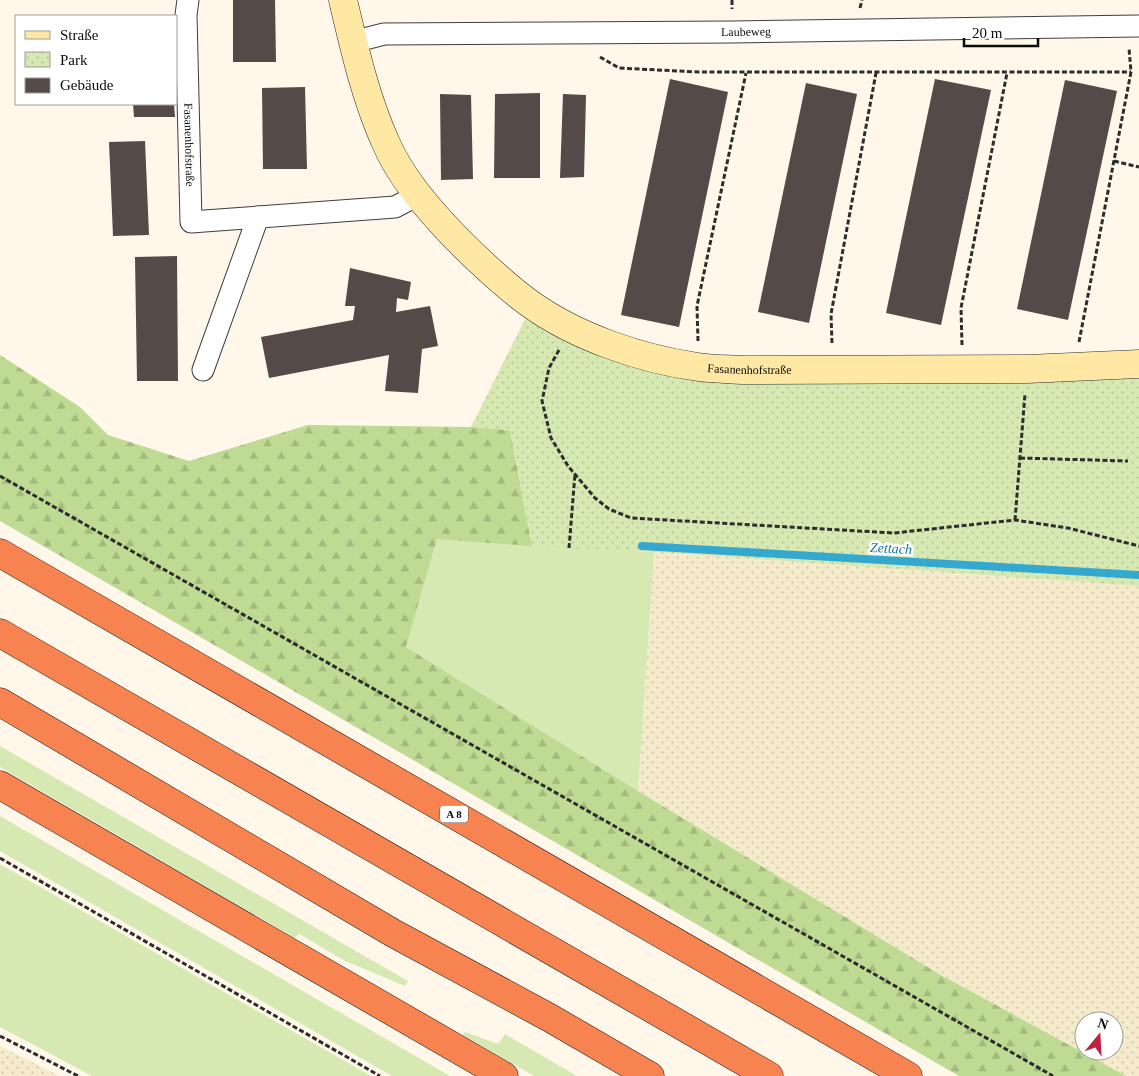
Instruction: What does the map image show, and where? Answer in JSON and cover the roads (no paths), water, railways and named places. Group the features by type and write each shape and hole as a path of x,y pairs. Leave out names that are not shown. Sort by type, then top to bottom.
{"highway":[{"name":"A 8","path":"0,554 908,1076"},
{"path":"0,633 769,1076"},
{"path":"0,702 393,933 550,1018 650,1076"},
{"path":"0,785 504,1076"}],"street":[{"name":"Fasanenhofstraße","path":"188,0 186,15 191,222 395,207 418,195"},
{"name":"Fasanenhofstraße","path":"343,0 371,106 385,143 418,195 441,223 482,265 530,304 571,327 617,347 659,359 698,367 743,370 1027,369 1139,364"},
{"name":"Laubeweg","path":"353,42 384,34 732,32 1139,26"},
{"path":"203,370 258,217"}],"waterway":[{"name":"Zettach","path":"642,546 1139,575"}]}
